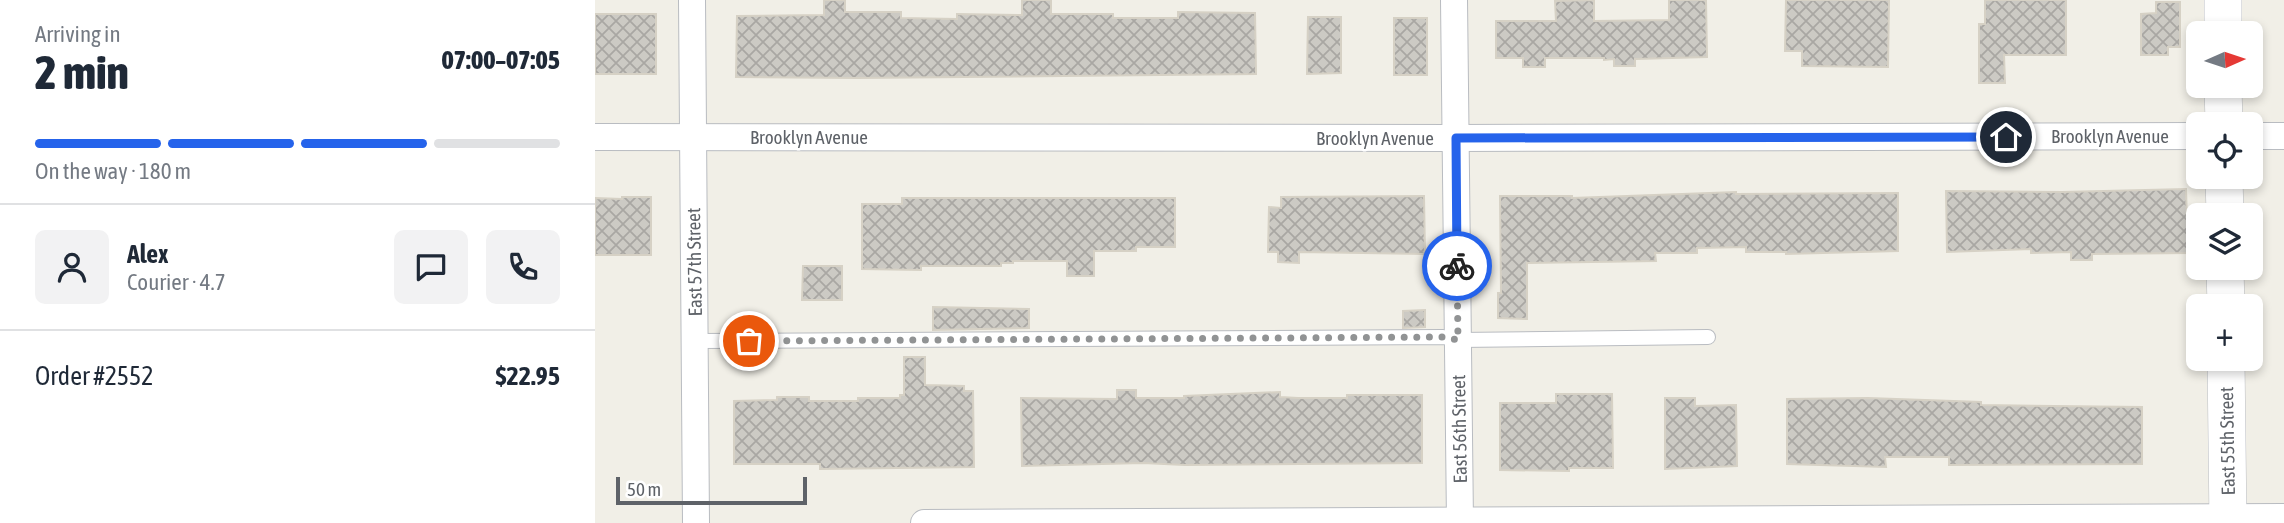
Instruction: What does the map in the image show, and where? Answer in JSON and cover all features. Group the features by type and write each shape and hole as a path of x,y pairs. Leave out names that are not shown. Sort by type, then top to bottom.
{"main road":[{"path":"2223,0 2223,21"},
{"name":"East 55th Street","path":"2226,371 2228,520"}],"street":[{"name":"East 57th Street","path":"692,0 696,523"},
{"name":"East 56th Street","path":"1454,0 1460,522"},
{"name":"Brooklyn Avenue","path":"595,137 2186,136"},
{"path":"2263,136 2284,136"},
{"path":"924,523 2228,520 2284,517"}],"lane":[{"path":"694,341 1708,337"}],"building":[{"path":"824,0 845,0 845,12 901,12 901,18 957,19 957,14 1022,15 1022,0 1051,0 1051,14 1113,14 1113,18 1178,18 1178,12 1255,13 1256,74 736,77 737,16 824,15"},
{"path":"1594,0 1594,21 1669,20 1669,0 1706,0 1707,57 1635,59 1635,66 1614,66 1614,59 1604,58 1545,58 1545,67 1523,67 1523,58 1496,58 1496,21 1556,21 1555,1"},
{"path":"1786,0 1889,0 1888,67 1802,66 1802,51 1785,51"},
{"path":"1985,0 2066,0 2066,55 2004,55 2005,83 1979,83 1979,24 1985,24"},
{"path":"2156,2 2180,2 2180,47 2168,47 2168,55 2141,55 2141,14 2156,13"},
{"path":"595,14 656,14 656,74 595,74"},
{"path":"1308,17 1341,17 1341,73 1307,74"},
{"path":"1394,18 1427,18 1427,75 1394,75"},
{"path":"2186,189 2186,253 2092,254 2092,260 2071,260 2071,252 2031,253 2031,249 1947,252 1946,191"},
{"path":"1736,192 1898,193 1898,251 1786,254 1746,252 1746,247 1697,248 1697,253 1655,253 1656,261 1527,263 1527,319 1498,318 1498,293 1501,293 1500,196 1572,198"},
{"path":"1424,196 1425,254 1299,252 1299,263 1278,262 1278,252 1268,252 1269,207 1281,208 1281,197"},
{"path":"651,197 651,255 595,255 595,198"},
{"path":"902,198 1175,198 1175,247 1094,251 1094,276 1067,276 1067,261 1013,261 1001,263 1001,266 921,266 921,270 862,269 862,204 902,204"},
{"path":"803,266 842,266 842,300 802,300"},
{"path":"933,307 1029,309 1029,328 933,330"},
{"path":"1425,310 1425,327 1403,328 1403,311"},
{"path":"904,357 925,357 925,385 964,386 964,391 973,391 974,467 820,469 820,464 734,464 734,401 777,400 777,397 809,397 809,401 900,398 900,395 904,395"},
{"path":"1117,390 1136,390 1136,398 1280,392 1280,397 1298,398 1422,395 1422,463 1022,466 1021,398 1117,399"},
{"path":"1556,394 1612,394 1613,468 1569,468 1569,471 1500,470 1500,403 1556,403"},
{"path":"1665,398 1695,398 1695,406 1736,405 1737,466 1665,469"},
{"path":"1868,398 1981,402 1981,405 2142,407 2142,464 1949,465 1949,457 1885,457 1886,467 1787,464 1787,399"}],"way so far":[{"path":"749,341 1443,337 1458,340 1457,266"}],"route":[{"path":"1457,266 1456,138 2006,137"}]}
